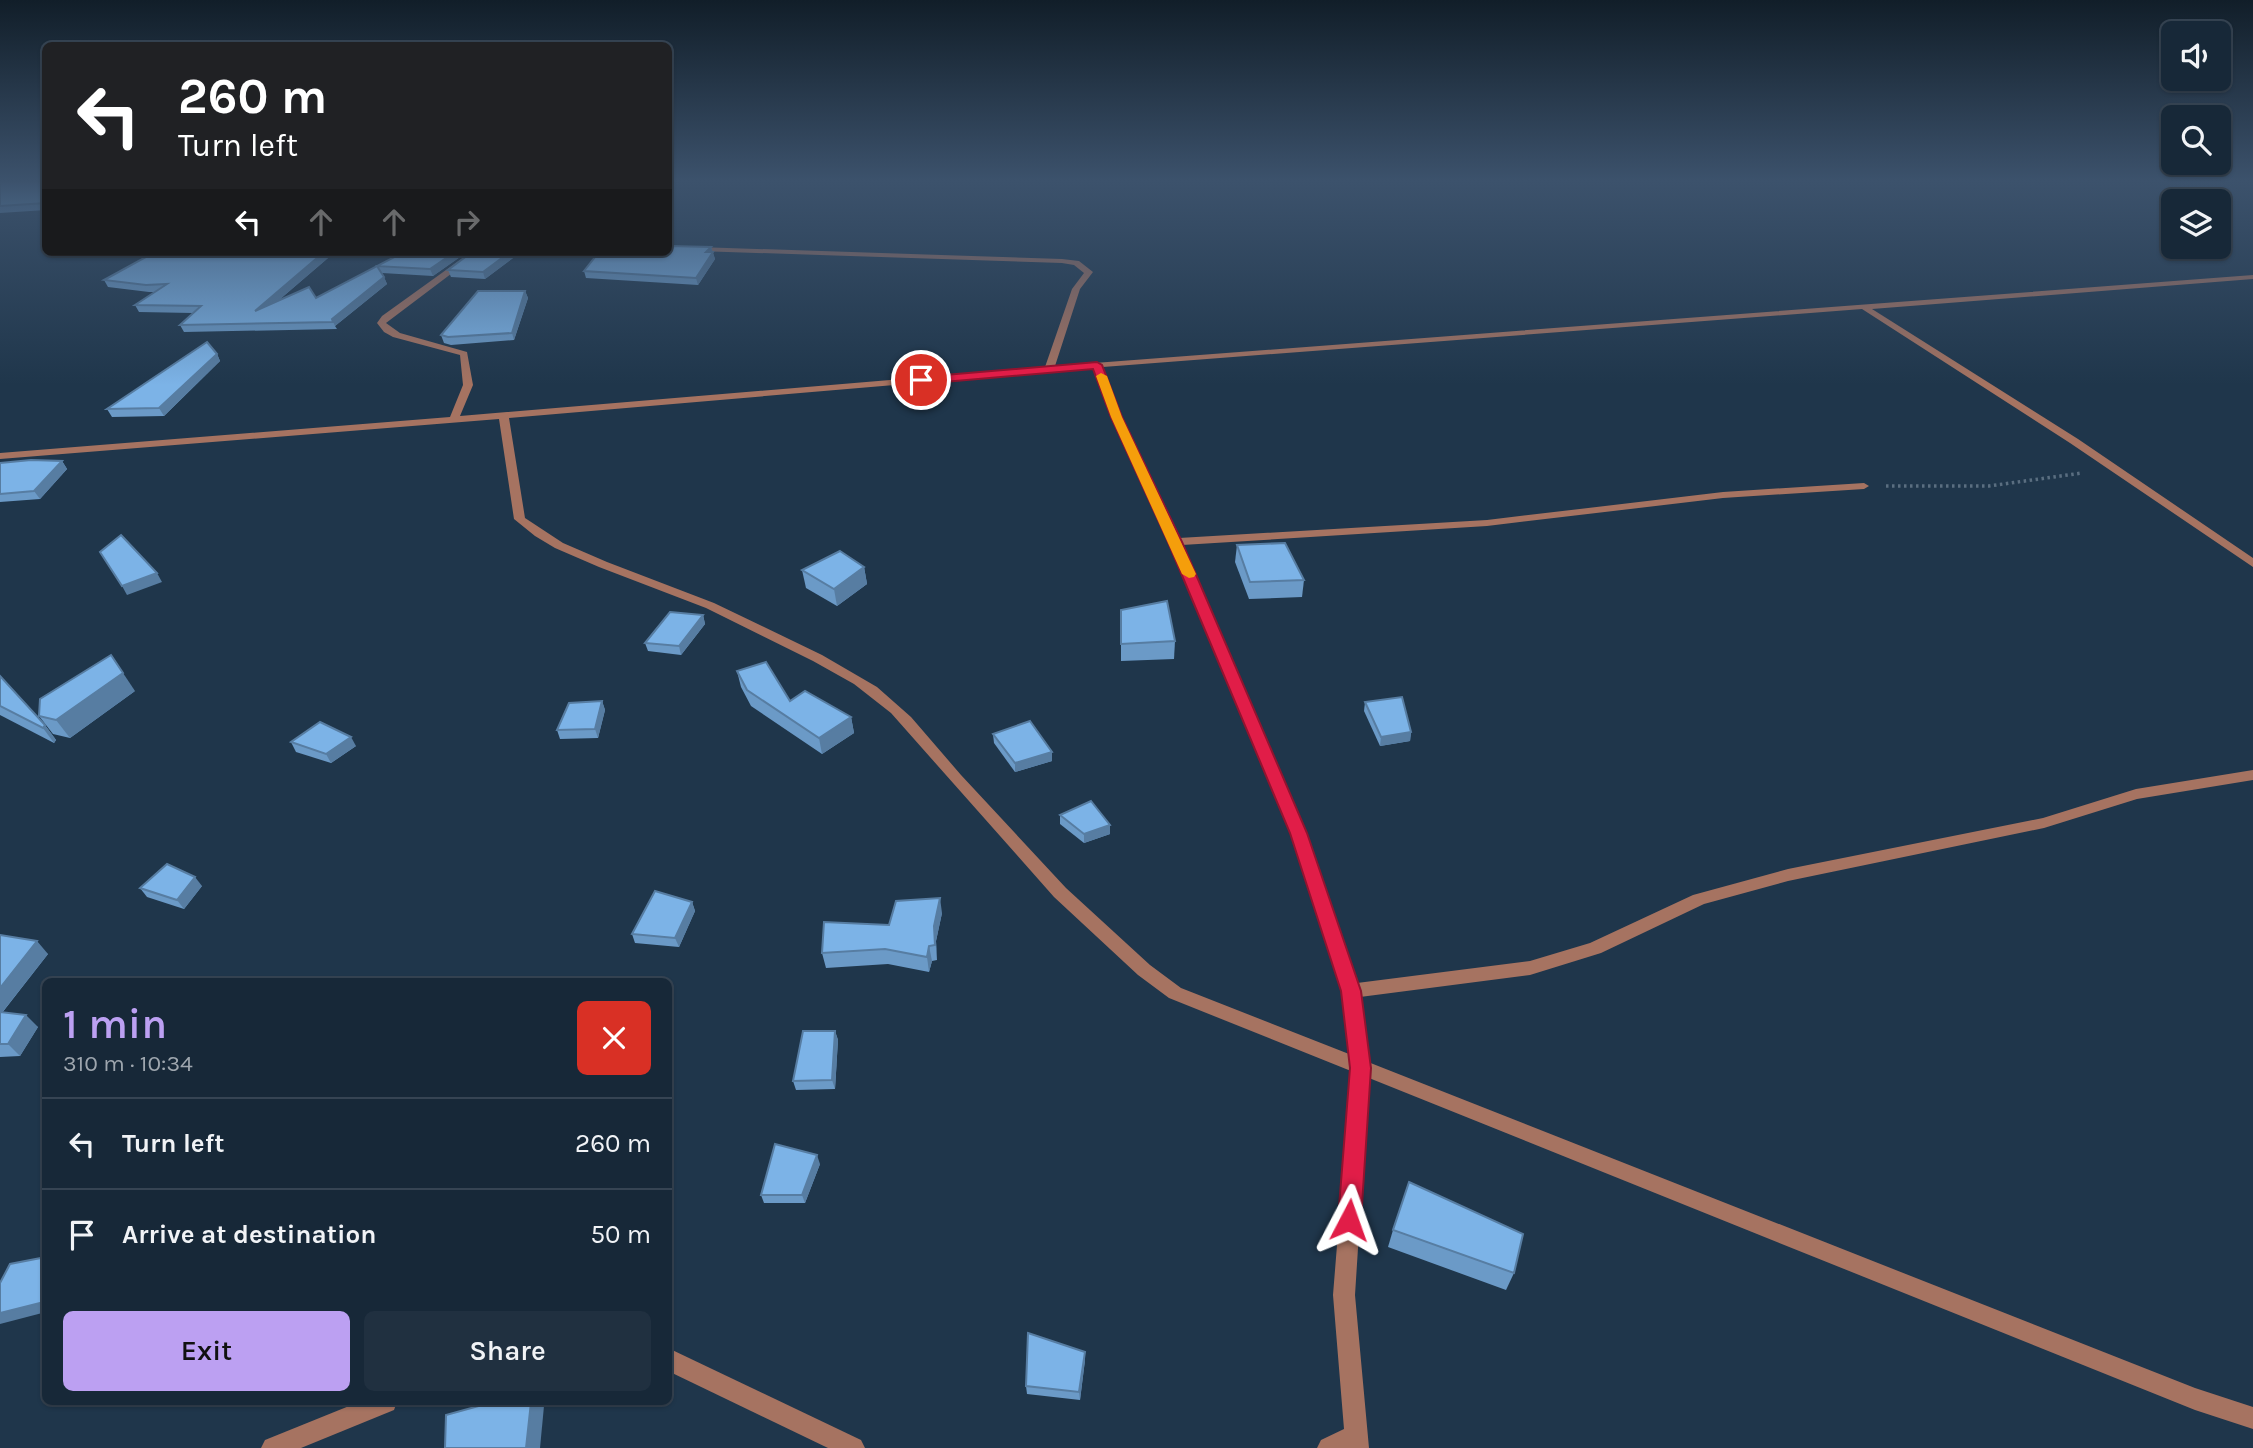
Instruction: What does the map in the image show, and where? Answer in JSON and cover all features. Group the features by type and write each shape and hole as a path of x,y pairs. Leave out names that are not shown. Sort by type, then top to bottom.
{"street":[{"path":"725,250 992,257 1076,263 1088,272 1076,289 1049,369"},
{"path":"454,419 468,385 464,354 452,347 394,334 386,330 381,323 384,318 470,256"},
{"path":"0,456 1097,365 2253,277"},
{"path":"1865,308 2115,469 2253,564"},
{"path":"1097,365 1117,417 1175,542 1298,833 1351,991 1360,1068 1344,1295 1357,1441 1329,1448"},
{"path":"503,415 520,519 537,533 609,567 695,598 832,665 874,691 895,708 946,769 1074,909 1133,964 1175,993 2195,1399 2253,1418"},
{"path":"1175,542 1487,523 1723,495 1864,486"},
{"path":"1351,991 1530,968 1595,948 1699,899 1788,875 2044,823 2136,794 2253,775"},
{"path":"672,1361 853,1448"},
{"path":"273,1448 379,1405"}],"path":[{"path":"1864,486 1990,486 2115,469"}],"building":[{"path":"672,250 708,250 706,252 713,252 696,278 584,271 596,256 672,256"},
{"path":"148,256 319,256 255,311 309,287 316,298 377,266 384,277 332,319 333,322 180,325 201,306 135,305 167,284 146,285 104,280"},
{"path":"396,256 449,256 430,269 377,266"},
{"path":"467,256 505,256 483,272 448,270"},
{"path":"478,291 525,291 512,333 448,337 441,335"},
{"path":"207,342 217,354 159,408 107,409"},
{"path":"62,461 34,491 0,494 0,463"},
{"path":"121,535 157,573 122,586 100,552"},
{"path":"1285,543 1304,580 1250,582 1237,545"},
{"path":"840,551 864,567 834,589 802,570"},
{"path":"1167,601 1175,641 1121,644 1121,610"},
{"path":"670,612 703,615 679,646 645,643"},
{"path":"111,655 123,673 56,720 39,716 40,699"},
{"path":"766,662 790,701 805,691 851,717 819,738 747,690 737,671"},
{"path":"0,676 45,725 43,728 0,706"},
{"path":"1402,697 1411,732 1381,737 1365,702"},
{"path":"602,701 595,729 557,730 569,703"},
{"path":"1030,721 1052,752 1015,763 993,734"},
{"path":"320,722 351,737 326,754 291,742"},
{"path":"1091,801 1110,825 1084,834 1060,815"},
{"path":"167,864 195,877 177,900 140,888"},
{"path":"655,891 692,902 675,938 632,934"},
{"path":"940,898 934,926 935,945 929,946 927,957 885,949 822,953 824,922 889,925 896,901"},
{"path":"0,935 37,941 0,988"},
{"path":"0,1012 26,1015 8,1044 0,1044"},
{"path":"803,1031 835,1031 832,1080 793,1081"},
{"path":"775,1144 817,1155 802,1195 761,1195"},
{"path":"1409,1182 1523,1234 1514,1273 1393,1230"},
{"path":"42,1258 42,1302 0,1313 0,1283 10,1264"},
{"path":"1028,1333 1085,1352 1079,1392 1026,1386"},
{"path":"482,1405 531,1405 526,1448 445,1448 446,1415"}],"slow traffic":[{"path":"1101,376 1189,574"}],"route":[{"path":"921,380 1097,365 1117,417 1175,542 1298,833 1351,991 1360,1068 1349,1220"}]}
